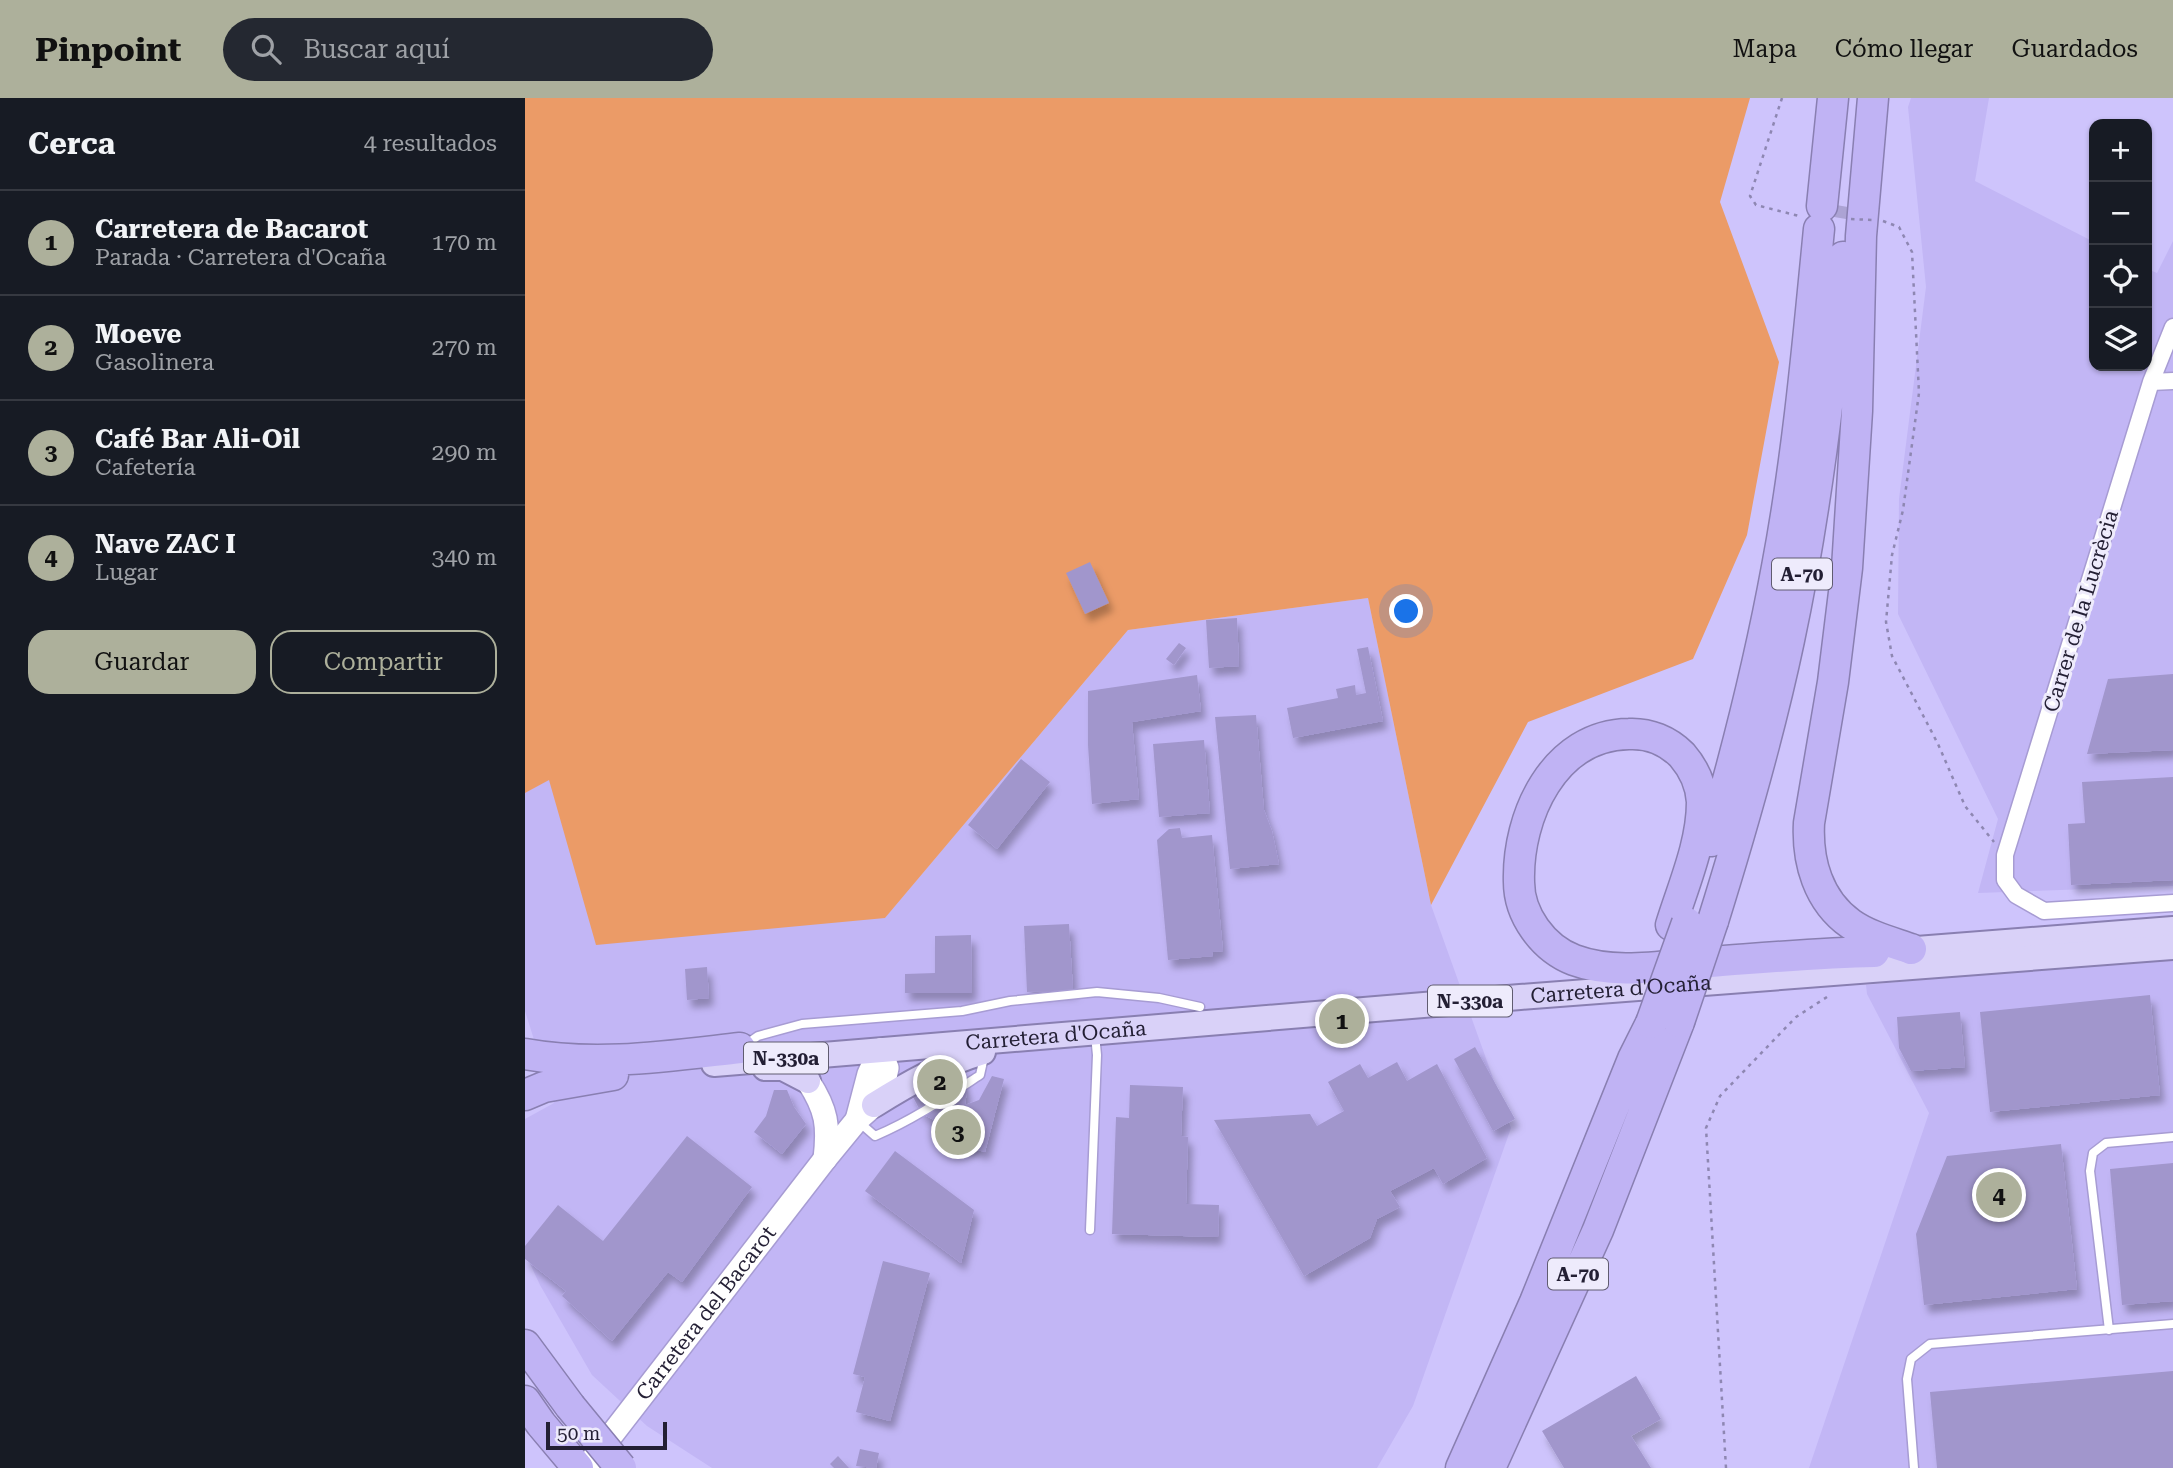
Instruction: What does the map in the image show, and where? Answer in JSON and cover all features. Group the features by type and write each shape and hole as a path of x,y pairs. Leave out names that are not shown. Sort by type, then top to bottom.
{"highway":[{"name":"A-70","path":"1461,1468 1535,1302 1633,1059 1655,1023 1690,923 1760,762 1798,594 1829,392 1837,217 1833,98"},
{"name":"A-70","path":"1837,217 1859,98"},
{"path":"1873,98 1861,236 1857,411 1847,568 1835,668 1808,840 1818,882 1831,906 1851,924 1911,949"},
{"path":"1655,1023 1690,923 1695,848 1701,818 1699,780 1691,766 1676,750 1657,738 1639,733 1615,734 1592,741 1571,755 1546,780 1533,803 1521,838 1519,891 1524,911 1536,931 1552,947 1570,959 1614,969 1820,953 1874,952"},
{"name":"A-70","path":"1490,1468 1598,1230 1659,1076 1655,1023"},
{"path":"525,1054 554,1059 610,1061 749,1047"},
{"path":"525,1095 544,1087 590,1078 692,1066"},
{"path":"1505,1468 1531,1415 1637,1167 1659,1076"},
{"path":"525,1336 532,1354 621,1468"},
{"path":"533,1413 578,1468"},
{"path":"1447,1468 1482,1418"}],"main road":[{"name":"Carretera d'Ocaña","path":"749,1047 905,1031 1200,1007 1595,981 1821,960 1874,952 2173,929"},
{"name":"Carretera d'Ocaña","path":"692,1066 2173,947"},
{"path":"749,1047 823,1047 869,1043 880,1050 892,1041 1113,1023 1170,1010"},
{"path":"865,1113 952,1061 986,1051 1094,1032"},
{"path":"692,1066 716,1073 783,1068 808,1081"}],"street":[{"name":"Carrer de la Lucrècia","path":"2173,327 2151,382 2005,855 2005,880 2016,895 2044,911 2173,903"},
{"path":"2151,382 2173,381"},
{"name":"Carretera del Bacarot","path":"586,1468 825,1159 881,1096 887,1068 880,1050"},
{"path":"808,1081 865,1113"},
{"path":"808,1081 820,1099 828,1125 825,1159"}],"lane":[{"path":"749,1047 758,1036 802,1024 962,1011 1010,1001 1097,992 1159,998 1200,1007"},
{"path":"1090,1230 1097,1055 1094,1032"},
{"path":"865,1113 875,1136 923,1114 979,1075 986,1051"},
{"path":"2109,1330 2090,1171 2093,1153 2106,1143 2173,1137"},
{"path":"1914,1468 1907,1379 1911,1359 1930,1344 2173,1324"}],"path":[{"path":"1781,98 1750,196 1756,205 1882,221 1899,227 1912,252 1919,393 1903,510 1892,555 1886,622 1892,656 1938,744 1965,806 2005,855"},
{"path":"1726,1468 1706,1128 1720,1096 1796,1017 1826,997"}],"shaded area":[{"path":"525,98 1750,98 1720,202 1779,362 1747,535 1693,659 1528,722 1431,905 1368,598 1128,630 885,918 596,945 549,780 525,793"},
{"path":"1911,98 1989,98 1975,181 2089,239 2089,371 2152,371 2152,271 2157,273 2173,241 2173,886 1978,893 1998,819 1898,614 1899,499 1926,287 1908,107"},
{"path":"1368,598 1431,905 1511,1128 1413,1406 1377,1468 712,1468 647,1426 592,1375 540,1285 525,1253 525,1119 554,1103 525,1011 525,793 549,779 885,918 1128,630"},
{"path":"2173,956 2173,1468 1809,1468 1929,1113 1867,994 1866,985"}],"building":[{"path":"1090,562 1109,603 1085,614 1066,573"},
{"path":"1237,618 1239,666 1209,668 1206,620"},
{"path":"1179,643 1186,648 1174,665 1166,659"},
{"path":"1368,647 1383,721 1293,738 1287,708 1338,698 1336,689 1355,685 1356,695 1366,693 1357,649"},
{"path":"2173,674 2173,750 2087,754 2108,679"},
{"path":"1197,675 1201,711 1132,722 1139,799 1092,804 1088,691"},
{"path":"1256,715 1264,810 1279,864 1230,869 1215,717"},
{"path":"1204,740 1210,813 1159,817 1153,744"},
{"path":"1021,759 1050,782 997,849 968,825"},
{"path":"2173,777 2173,880 2071,885 2068,824 2085,823 2082,782"},
{"path":"1180,828 1182,838 1212,835 1223,951 1212,952 1213,956 1168,960 1157,840 1169,829"},
{"path":"1069,924 1073,990 1027,992 1024,926"},
{"path":"971,935 972,993 905,993 905,974 935,973 935,936"},
{"path":"707,967 709,998 687,1000 685,969"},
{"path":"2150,995 2160,1095 1990,1112 1980,1012"},
{"path":"1960,1012 1965,1067 1911,1071 1899,1048 1897,1017"},
{"path":"1475,1047 1515,1119 1493,1131 1454,1059"},
{"path":"1397,1062 1407,1081 1437,1064 1487,1158 1443,1184 1434,1168 1390,1191 1400,1207 1377,1219 1370,1238 1304,1276 1214,1120 1310,1114 1317,1126 1344,1111 1328,1082 1360,1064 1368,1078"},
{"path":"954,1069 967,1091 965,1105 979,1100 992,1076 1004,1079 985,1152 954,1144 965,1113 942,1124 922,1114 911,1093"},
{"path":"1130,1085 1183,1087 1181,1136 1188,1137 1186,1204 1219,1205 1218,1237 1112,1234 1116,1117 1129,1118"},
{"path":"774,1090 787,1090 794,1107 806,1124 782,1154 754,1132 766,1116"},
{"path":"687,1136 752,1187 682,1282 668,1272 612,1341 562,1296 566,1291 525,1259 525,1246 558,1205 603,1241"},
{"path":"2061,1144 2077,1289 1924,1305 1916,1234 1947,1156"},
{"path":"895,1151 974,1210 961,1263 865,1191"},
{"path":"2173,1163 2173,1301 2122,1305 2110,1169"},
{"path":"883,1261 930,1273 890,1421 856,1412 865,1377 853,1374"},
{"path":"2173,1371 2173,1468 1937,1468 1930,1392"},
{"path":"1636,1376 1661,1419 1631,1436 1651,1468 1564,1468 1542,1431"},
{"path":"860,1449 879,1453 876,1468 856,1466"},
{"path":"838,1456 849,1468 834,1468 830,1464"}],"tunnel":[{"path":"1846,219 1848,207"}],"place":[{"name":"Carretera de Bacarot","path":"1342,1021"},
{"name":"Moeve","path":"940,1082"},
{"name":"Café Bar Ali-Oil","path":"958,1132"},
{"name":"Nave ZAC I","path":"1999,1195"}]}
